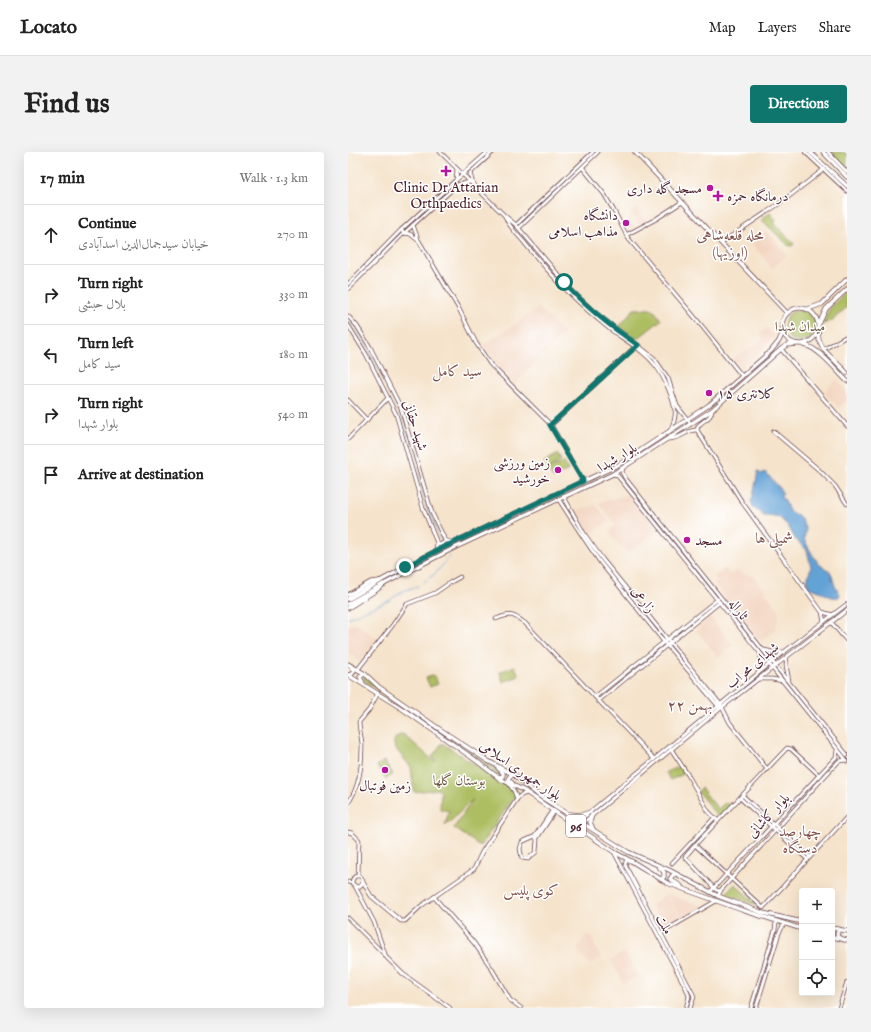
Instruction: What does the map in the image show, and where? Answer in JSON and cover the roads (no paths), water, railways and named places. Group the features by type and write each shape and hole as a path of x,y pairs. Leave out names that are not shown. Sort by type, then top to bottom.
{"highway":[{"path":"348,599 380,581"},
{"path":"348,604 384,584"}],"main road":[{"path":"348,284 401,230 488,152"},
{"path":"464,174 470,173 493,152"},
{"path":"516,225 593,152"},
{"path":"519,228 598,152"},
{"path":"635,152 787,313"},
{"path":"805,152 847,191"},
{"path":"810,152 847,186"},
{"path":"823,152 847,177"},
{"path":"828,152 847,172"},
{"path":"441,153 519,228 572,291 592,310 636,346 656,366 667,386 675,411 674,422 670,431"},
{"path":"582,168 604,194 627,237 742,376"},
{"path":"457,169 457,179"},
{"path":"721,243 783,201 823,170"},
{"path":"470,173 472,183"},
{"path":"457,179 462,180 462,183"},
{"path":"348,289 404,233 457,185 462,183 472,183"},
{"path":"627,237 682,202"},
{"path":"505,216 509,226 573,298 606,326 652,357 668,378 677,406 691,424"},
{"path":"520,222 520,224 523,225"},
{"path":"413,225 419,241 476,344 490,364 550,425 583,481"},
{"path":"401,230 404,233 410,234 419,241"},
{"path":"556,280 560,277"},
{"path":"840,279 844,283"},
{"path":"808,309 822,304 847,279"},
{"path":"798,344 810,342 815,337 826,309 847,289"},
{"path":"822,304 822,308 826,309"},
{"path":"819,325 816,316 808,309 798,307 787,313 782,321 783,332 789,341 809,346 847,381"},
{"name":"شهید حقانی","path":"348,316 357,326 370,347 398,403 432,513 445,540"},
{"name":"شهید حقانی","path":"348,325 366,354 396,414 423,508 437,543 436,551"},
{"path":"818,330 819,340 823,348"},
{"name":"بلوار شهدا","path":"348,595 371,582 380,581 436,551 620,464 709,405 771,351 779,341 783,332"},
{"path":"823,348 847,336"},
{"path":"817,352 816,344 818,343 847,373"},
{"name":"بلوار شهدا","path":"348,608 384,584 454,548 622,470 712,410 781,348 787,345 798,344"},
{"path":"550,425 636,346"},
{"path":"781,348 847,426"},
{"path":"348,439 388,398"},
{"path":"348,400 367,420"},
{"path":"697,430 698,426 712,414 712,410"},
{"path":"668,439 678,438 692,430 697,430"},
{"path":"697,430 742,502 822,612 824,622"},
{"path":"773,431 819,470 835,486 847,504"},
{"path":"412,468 418,466"},
{"path":"612,474 618,475 622,470"},
{"name":"ثاراله","path":"622,470 624,478 763,650 789,683 791,689 837,750 847,761"},
{"name":"ثاراله","path":"618,475 772,668 846,752"},
{"name":"زارعی","path":"564,498 585,535 602,560 667,643 720,707 730,723 767,769"},
{"name":"زارعی","path":"559,500 591,550 614,576"},
{"path":"666,534 668,534 668,531"},
{"path":"437,543 439,545 443,544 445,540 453,543"},
{"path":"674,544 674,541 676,541"},
{"path":"358,669 392,626 407,604 435,593 460,577"},
{"path":"598,701 722,598"},
{"name":"شهدای محراب","path":"583,821 654,758 759,679 772,668 784,652 847,604"},
{"name":"شهدای محراب","path":"591,814 671,750 770,665 788,655 847,610"},
{"path":"822,612 833,615"},
{"path":"496,619 510,614 514,615 525,623 654,758"},
{"path":"831,622 847,641"},
{"path":"595,697 630,669 667,643"},
{"path":"758,675 761,664 760,653 763,650 784,652"},
{"path":"788,655 786,665 789,683"},
{"path":"348,664 354,671 349,676"},
{"name":"بلوار جمهوری اسلامی","path":"348,664 358,669 379,687 488,761 514,775 538,795 583,821 628,852 718,896 763,913 799,921"},
{"path":"630,669 633,673"},
{"path":"365,674 361,676 360,680 368,687"},
{"name":"بلوار جمهوری اسلامی","path":"349,676 378,693 463,751 494,775 527,793 614,852 634,862 667,883 776,922 799,928"},
{"path":"759,679 783,681"},
{"path":"348,803 353,795 361,765 362,746 359,722 369,710 378,693"},
{"path":"720,891 716,891 685,857 695,845 784,751 789,748 819,775"},
{"path":"671,750 688,775 708,812 718,821"},
{"path":"837,750 836,757 839,761 847,761"},
{"name":"بلوار کاشانی","path":"710,892 836,757"},
{"path":"488,761 500,770 503,775 502,777 498,777 494,775"},
{"name":"بلوار کاشانی","path":"718,896 720,891 731,878 839,761"},
{"path":"514,775 510,776 508,779 515,786"},
{"path":"509,784 517,799"},
{"path":"358,876 362,878 371,896 401,920 405,921 415,911 474,869 482,852 517,799 521,795 527,793"},
{"path":"741,796 809,858"},
{"path":"536,837 522,842 520,848 522,858 528,859 536,852 536,837 553,811"},
{"path":"567,813 581,815 591,814 590,822 594,830"},
{"path":"762,908 847,817"},
{"path":"672,863 714,818"},
{"path":"348,832 352,833 359,840 358,876"},
{"path":"695,845 762,908 763,913"},
{"name":"ملت","path":"614,852 624,866 693,994 694,997 690,1008"},
{"path":"624,866 627,861 634,862"},
{"path":"653,863 664,872 664,877 661,879"},
{"name":"ملت","path":"624,866 686,988 689,996 686,1008"},
{"path":"675,874 670,877 672,881 693,892"},
{"path":"352,883 353,878 358,876"},
{"path":"348,882 355,886 374,922 386,957"},
{"path":"355,886 361,886 363,882"},
{"path":"434,897 474,943 492,969 510,1000 521,1008"},
{"path":"661,933 716,901"},
{"path":"348,918 403,974 450,1008"},
{"path":"752,1008 776,922"},
{"path":"756,1008 779,933 784,924"},
{"path":"835,928 847,931"},
{"path":"839,929 837,934 838,937 845,940"},
{"path":"835,936 845,940"},
{"path":"839,1008 847,982"}],"water":[{"path":"758,471 761,474 765,472 778,486 783,494 781,496 782,499 784,499 789,511 800,517 806,529 804,539 819,564 831,573 835,586 840,594 839,597 830,596 808,587 807,581 811,567 807,550 796,540 788,526 780,518 776,516 764,516 753,507 751,501"}],"waterway":[{"path":"348,319 363,339 399,410 427,507 442,541"},
{"path":"424,582 436,573 450,556"},
{"path":"348,618 390,600 402,591 418,586"}],"place":[{"name":"Clinic Dr Attarian Orthpaedics","path":"446,171"},
{"name":"مسجد گله داری","path":"710,188"},
{"name":"درمانگاه حمزه","path":"718,196"},
{"name":"دانشگاه مذاهب اسلامی","path":"626,223"},
{"name":"کلانتری ۱۵","path":"709,393"},
{"name":"زمین ورزشی خورشید","path":"558,470"},
{"name":"مسجد","path":"687,540"},
{"name":"زمین فوتبال","path":"385,770"}],"district":[{"name":"محله قلعه‌شاهی (اوزیها)","path":"730,244"},
{"name":"سید کامل","path":"457,371"},
{"name":"شمیلی ها","path":"774,538"},
{"name":"۲۲ بهمن","path":"690,705"},
{"name":"چهارصد دستگاه","path":"800,840"},
{"name":"کوی پلیس","path":"531,890"}],"park label":[{"name":"میدان شهدا","path":"800,326"},
{"name":"بوستان گلها","path":"459,780"}]}
